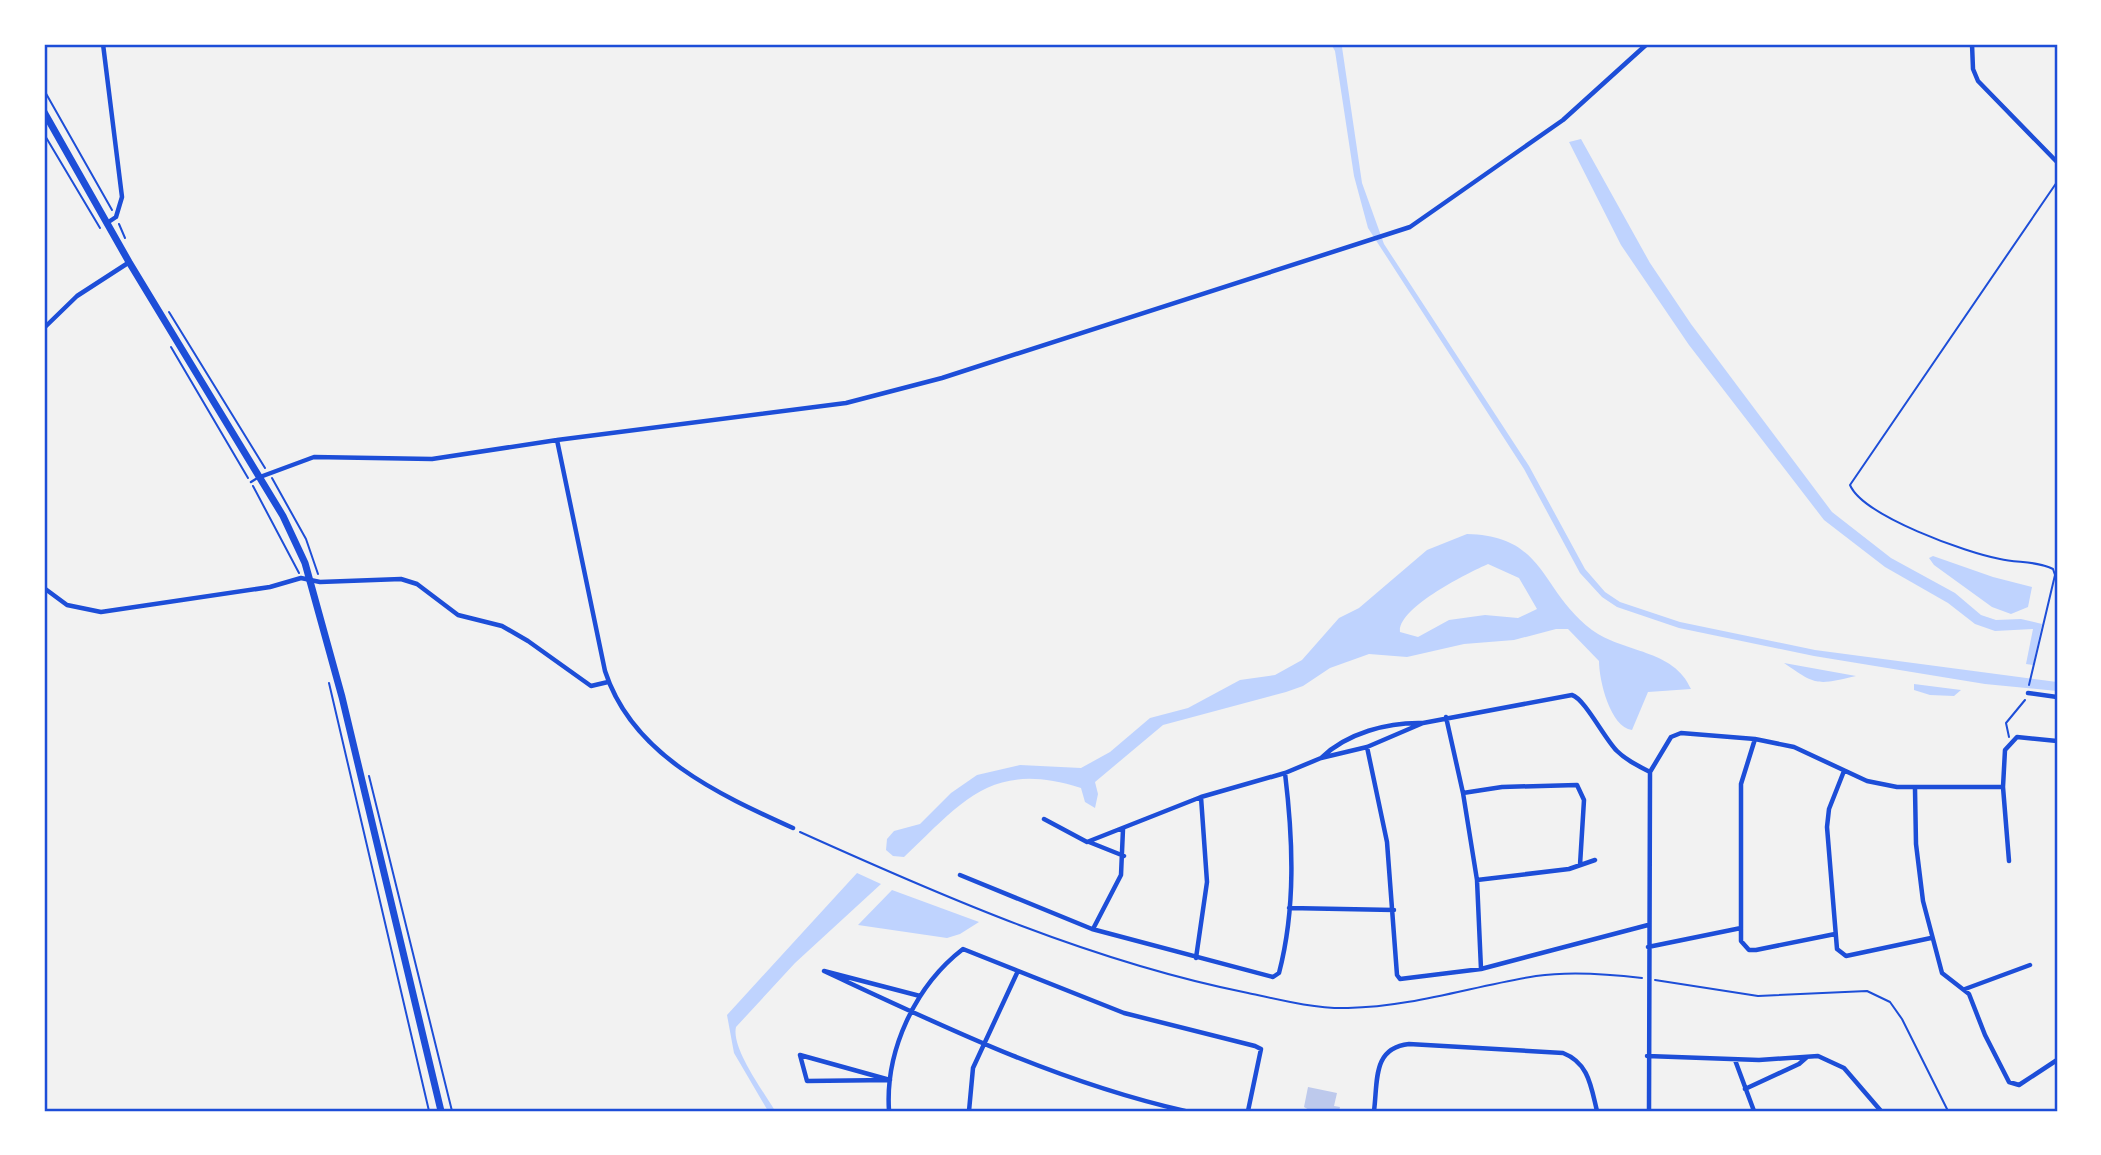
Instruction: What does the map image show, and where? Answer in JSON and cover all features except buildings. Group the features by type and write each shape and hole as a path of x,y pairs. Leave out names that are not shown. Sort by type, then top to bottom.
{"main road":[{"path":"44,112 129,262 260,477 316,581 441,1111"},
{"path":"44,120 52,128"}],"street":[{"path":"103,44 122,189 116,217 107,223"},
{"path":"260,477 314,457 432,459 880,397 1370,241 1424,219 1563,120 1647,44"},
{"path":"1972,44 1973,69 1978,81 2057,162"},
{"path":"44,328 77,296 129,262"},
{"path":"557,440 608,682 618,704 631,721 683,772 793,828"},
{"path":"44,587 67,605 101,612 270,587 301,578 316,581 401,579 417,584 458,615 502,626 528,641 590,686 608,682"},
{"path":"2028,691 2057,697"},
{"path":"1321,758 1367,747 1423,723 1446,717 1572,695 1583,703 1593,722 1619,753 1650,772"},
{"path":"1446,717 1463,793 1477,880 1481,970"},
{"path":"1087,842 1201,796 1285,773 1321,758 1367,731 1406,723 1423,723"},
{"path":"1649,1111 1647,1056 1650,772 1675,734 1755,739 1794,747 1867,781 1915,789 2003,787"},
{"path":"2009,861 2003,787 2005,750 2011,741 2024,737 2057,741"},
{"path":"1755,739 1741,784 1741,941 1749,950 1835,934"},
{"path":"1367,747 1387,842 1394,910 1396,975 1405,980 1481,970 1648,925"},
{"path":"1844,771 1829,809 1827,827 1837,949 1846,957 1931,938"},
{"path":"960,875 1093,929 1273,977 1279,973 1289,908 1291,821 1285,773"},
{"path":"1463,793 1502,787 1577,785 1584,800 1580,865"},
{"path":"1915,789 1916,844 1931,938 1942,973 1953,984 1965,989 2009,1083 2019,1085 2057,1059"},
{"path":"1196,958 1207,882 1201,796"},
{"path":"1044,819 1087,842 1124,856"},
{"path":"1093,929 1113,894 1124,856 1124,829"},
{"path":"1477,880 1580,865 1595,860"},
{"path":"1289,908 1394,910"},
{"path":"1648,947 1741,928"},
{"path":"889,1111 890,1080 910,1012 920,996 963,949 1017,973 1124,1013 1261,1049 1248,1111"},
{"path":"1965,989 2030,965"},
{"path":"920,996 824,971 982,1045 1081,1083 1168,1109 1185,1111"},
{"path":"969,1111 969,1086 982,1045 1017,973"},
{"path":"1374,1111 1382,1057 1394,1045 1409,1044 1563,1053 1573,1057 1584,1067 1597,1111"},
{"path":"800,1055 851,1069 890,1080 807,1081 800,1055"},
{"path":"1647,1056 1735,1059 1808,1056 1834,1060 1881,1111"},
{"path":"1745,1089 1799,1065 1808,1056"},
{"path":"1735,1059 1754,1111"}],"lane":[{"path":"251,482 260,477"}],"path":[{"path":"44,90 116,217 125,238"},
{"path":"44,134 105,237"},
{"path":"2011,741 2007,723 2028,691 2055,575 2053,569 1962,550 1936,540 1880,510 1854,492 1850,485 2057,182"},
{"path":"166,308 268,472 306,539 316,581"},
{"path":"170,346 276,525 301,578"},
{"path":"328,675 429,1111"},
{"path":"793,828 943,894 1104,955 1216,987 1289,1001 1345,1009 1385,1006 1539,976 1616,975 1758,996 1867,991 1890,1002 1902,1019 1948,1111"}],"water":[{"path":"1331,44 1342,47 1362,183 1384,244 1529,466 1585,569 1605,592 1620,602 1680,622 1815,650 2057,682 2057,691 1985,684 1814,656 1679,628 1617,607 1602,597 1580,573 1524,469 1368,228 1354,176 1335,51"},
{"path":"1581,139 1650,263 1691,324 1832,512 1891,558 1955,593 1981,615 1996,620 2021,619 2042,624 2033,665 2026,664 2033,629 1995,631 1975,624 1948,603 1885,567 1824,520 1689,345 1621,245 1569,142"},
{"path":"1467,534 1493,537 1513,544 1540,568 1561,598 1592,630 1673,666 1691,689 1648,692 1632,730 1618,721 1607,702 1599,661 1568,629 1556,629 1514,640 1464,644 1407,657 1369,654 1330,668 1303,686 1286,692 1163,725 1095,782 1098,794 1095,808 1085,802 1081,788 1024,779 1002,782 963,803 904,857 893,856 886,850 887,839 894,831 920,824 951,793 977,775 1020,765 1081,768 1110,752 1150,718 1188,708 1240,680 1275,675 1302,660 1339,618 1359,608 1427,550","holes":["1488,564 1519,578 1537,609 1518,618 1485,615 1449,620 1418,637 1400,632 1402,623 1421,602"]},
{"path":"1933,556 1993,577 2032,587 2028,607 2011,614 1992,607 1934,565 1929,558"},
{"path":"1784,663 1856,676 1825,682 1811,680"},
{"path":"1914,684 1961,690 1954,696 1930,695 1914,690"},
{"path":"857,873 881,884 795,963 736,1027 738,1046 743,1058 775,1111 768,1111 734,1053 727,1015"},
{"path":"892,890 979,922 960,934 947,938 858,925"}]}
